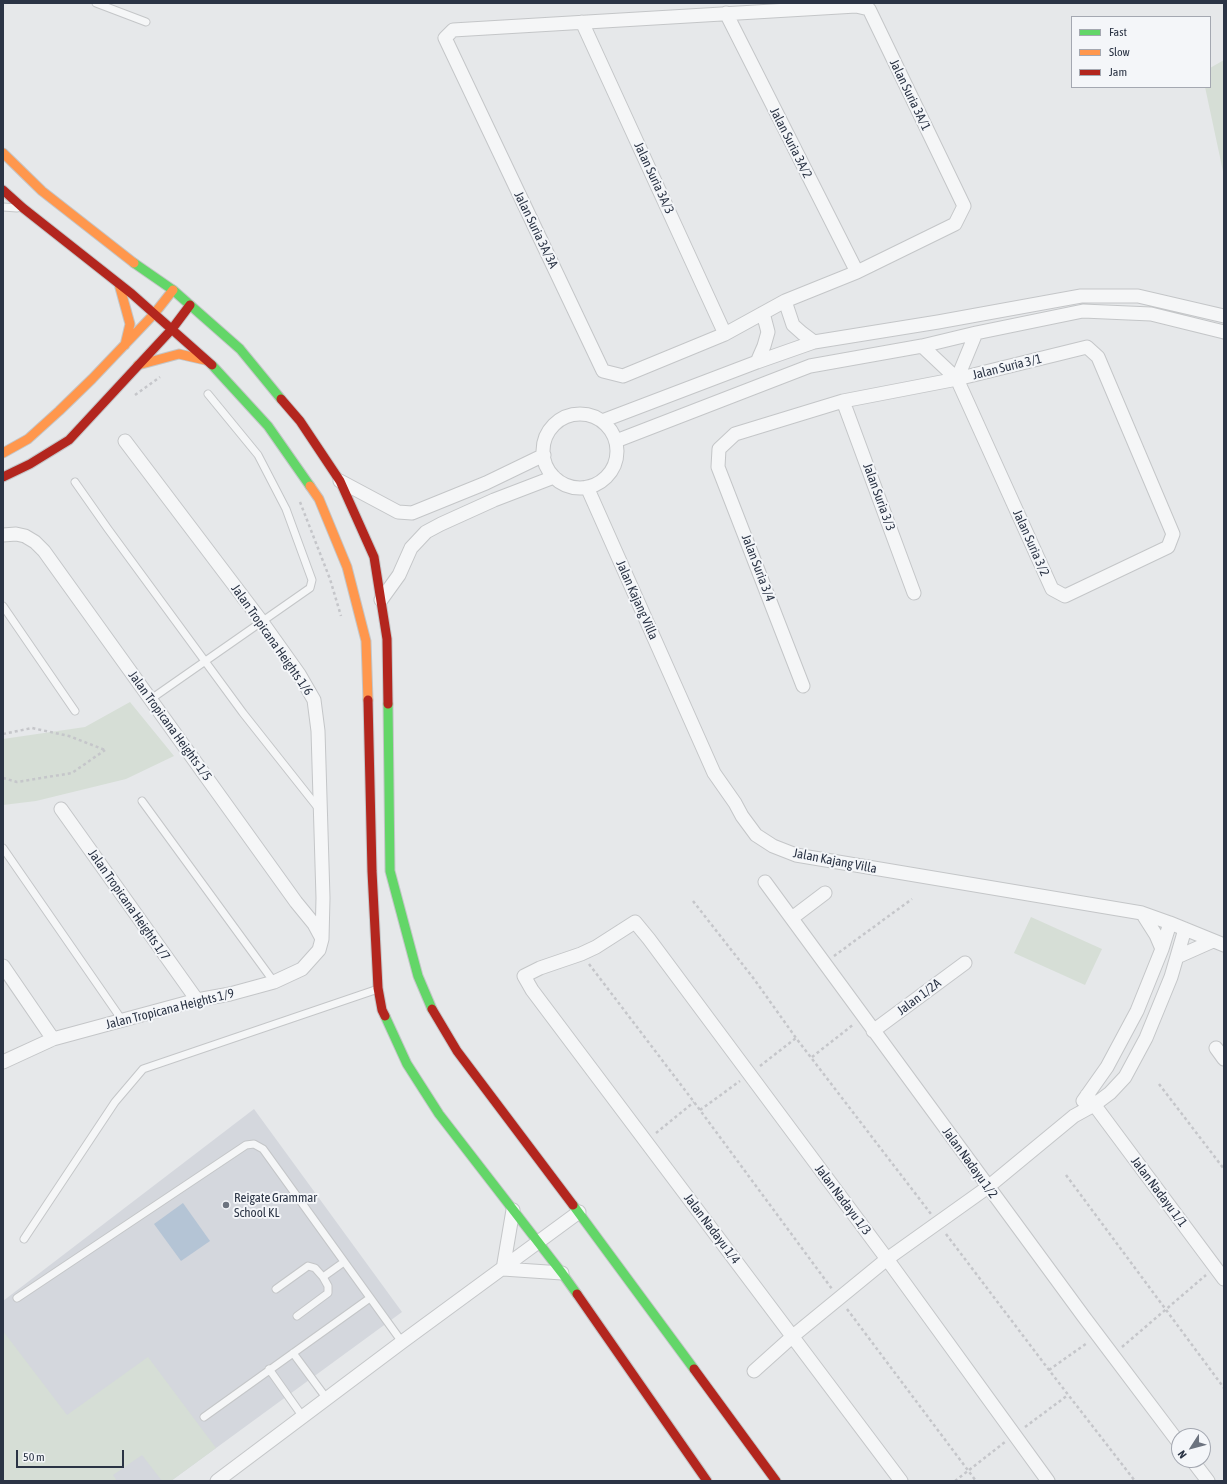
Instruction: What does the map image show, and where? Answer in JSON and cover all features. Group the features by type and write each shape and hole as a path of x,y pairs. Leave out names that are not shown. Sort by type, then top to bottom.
{"street":[{"name":"Jalan Suria 3A/1","path":"582,22 871,6 964,206 955,224 857,272 785,302"},
{"name":"Jalan Suria 3A/2","path":"726,14 857,272"},
{"name":"Jalan Suria 3A/3","path":"582,22 725,334"},
{"name":"Jalan Suria 3A/3A","path":"582,22 453,30 444,38 603,370 623,376 725,334 785,302"},
{"path":"3,153 42,191 120,253 173,290 240,349 300,421 340,481 373,554 387,639 390,871 418,976 435,1015 457,1051 580,1212 776,1481"},
{"path":"3,190 23,208 119,284 208,361 268,426 319,499 347,567 366,641 372,863 378,988 382,1010 407,1064 439,1114 562,1273 707,1481"},
{"path":"119,284 130,324 125,345"},
{"path":"3,453 28,439 59,412 154,314 173,290"},
{"path":"602,421 814,342 938,322 1082,296 1138,296 1224,316"},
{"path":"785,302 793,325 814,342"},
{"path":"3,477 30,464 69,440 172,329 190,305"},
{"path":"616,441 810,366 922,346 976,333 1084,311 1151,314 1224,332"},
{"path":"757,362 768,332 763,313"},
{"path":"957,379 976,333"},
{"name":"Jalan Suria 3/2","path":"922,346 957,379 1052,589 1065,596 1168,547"},
{"name":"Jalan Suria 3/1","path":"719,449 736,434 843,401 957,379 1087,348 1098,357 1172,534 1168,547"},
{"path":"138,365 179,354 208,361"},
{"name":"Jalan Suria 3/3","path":"843,401 914,593"},
{"path":"579,414 591,416 602,421 610,430 616,441 617,453 614,465 608,475 598,483 587,487 575,488 564,484 554,477 547,467 544,455 544,443 546,437 556,422 567,416 579,414"},
{"name":"Jalan Tropicana Heights 1/6","path":"125,441 262,622 302,679 314,700 318,731 323,898 322,939"},
{"name":"Jalan Suria 3/4","path":"719,449 718,466 803,686"},
{"path":"340,481 398,512 412,513 486,483 544,455"},
{"path":"381,600 399,575 411,548 426,532 494,500 554,477"},
{"name":"Jalan Kajang Villa","path":"587,487 714,773 756,835 773,846 796,855 1142,913 1218,943"},
{"name":"Jalan Tropicana Heights 1/5","path":"3,535 16,534 25,536 35,542 44,551 296,902 314,924 322,939"},
{"name":"Jalan Tropicana Heights 1/7","path":"61,809 197,1000"},
{"name":"Jalan Nadayu 1/2","path":"765,882 988,1188 1171,1432"},
{"path":"792,918 825,893"},
{"path":"296,902 314,908 323,898"},
{"path":"1142,913 1156,935 1162,949"},
{"name":"Jalan Nadayu 1/3","path":"581,954 596,947 634,922 653,945 887,1259 1048,1481"},
{"path":"754,1371 793,1336 887,1259 988,1188 1091,1100 1145,994 1170,923"},
{"path":"1091,1100 1110,1093 1125,1077 1146,1038 1171,977 1185,929"},
{"name":"Jalan Tropicana Heights 1/9","path":"3,1062 53,1039 197,1000 230,994 274,982 302,969 319,950 322,939"},
{"path":"1177,957 1218,943"},
{"name":"Jalan Nadayu 1/4","path":"581,954 540,968 524,976 532,990 901,1481"},
{"name":"Jalan 1/2A","path":"873,1031 965,962"},
{"path":"3,966 53,1039"},
{"path":"1145,994 1161,1001"},
{"path":"1128,1028 1146,1038"},
{"path":"1216,1048 1224,1059"},
{"name":"Jalan Nadayu 1/1","path":"1091,1100 1224,1279"},
{"path":"503,1269 513,1210"},
{"path":"217,1481 402,1342 580,1212"},
{"path":"503,1269 562,1273"},
{"path":"1198,1468 1208,1481"}],"lane":[{"path":"96,3 146,22"},
{"path":"3,207 23,208"},
{"path":"151,700 310,588 312,580 286,510 258,455 208,394"},
{"path":"75,482 243,713 320,811"},
{"path":"3,606 75,711"},
{"path":"142,801 274,982"},
{"path":"3,848 122,1020"},
{"path":"24,1239 115,1102 143,1069 378,988"},
{"path":"17,1298 246,1145 254,1144 263,1150 402,1342"},
{"path":"323,1277 344,1262"},
{"path":"276,1289 308,1266 315,1268 323,1277 328,1286 328,1293 297,1316"},
{"path":"204,1417 370,1298"},
{"path":"293,1353 327,1399"},
{"path":"269,1369 303,1417"}],"path":[{"path":"129,400 164,374"},
{"path":"299,499 330,579 341,617"},
{"path":"3,734 32,728 69,736 105,750 72,773 17,782 3,778"},
{"path":"824,963 912,899"},
{"path":"693,901 754,979 796,1038 812,1057 1048,1370 1135,1481"},
{"path":"581,954 694,1102 976,1481"},
{"path":"812,1057 863,1017"},
{"path":"1159,1084 1224,1168"},
{"path":"646,1141 694,1102"},
{"path":"1066,1175 1224,1388"},
{"path":"1112,1355 1215,1267"},
{"path":"1048,1370 1098,1335"},
{"path":"955,1481 1068,1395"}],"shaded area":[{"path":"1224,60 1224,176 1205,88 1211,88 1211,67"},
{"path":"130,702 174,756 126,779 36,801 3,805 3,739 85,727"},
{"path":"1031,917 1102,949 1085,985 1014,953"},
{"name":"Reigate Grammar School KL","path":"254,1109 402,1312 171,1481 3,1481 3,1301"},
{"path":"3,1331 67,1415 148,1357 216,1448 171,1481 162,1481 142,1455 113,1475 117,1481 3,1481"}],"water":[{"path":"183,1203 210,1241 181,1261 154,1224"}],"traffic: fast":[{"path":"134,263 173,290 240,349 281,399"},
{"path":"212,365 268,426 310,486"},
{"path":"388,704 390,871 418,976 432,1009"},
{"path":"385,1016 407,1064 439,1114 577,1294"},
{"path":"573,1205 694,1369"}],"traffic: slow":[{"path":"3,153 42,191 134,263"},
{"path":"119,284 130,324 125,345"},
{"path":"3,453 28,439 59,411 154,314 173,290"},
{"path":"138,365 179,354 205,360"},
{"path":"310,486 319,499 347,567 366,641 368,700"}],"traffic: jam":[{"path":"3,190 23,208 132,294 212,365"},
{"path":"3,477 30,464 69,440 172,329 190,305"},
{"path":"281,399 300,421 340,481 374,557 387,639 388,704"},
{"path":"368,700 372,871 378,988 382,1010 385,1016"},
{"path":"432,1009 457,1051 573,1205"},
{"path":"577,1294 707,1481"},
{"path":"694,1369 776,1481"}],"place":[{"name":"Reigate Grammar School KL","path":"226,1205"}]}
